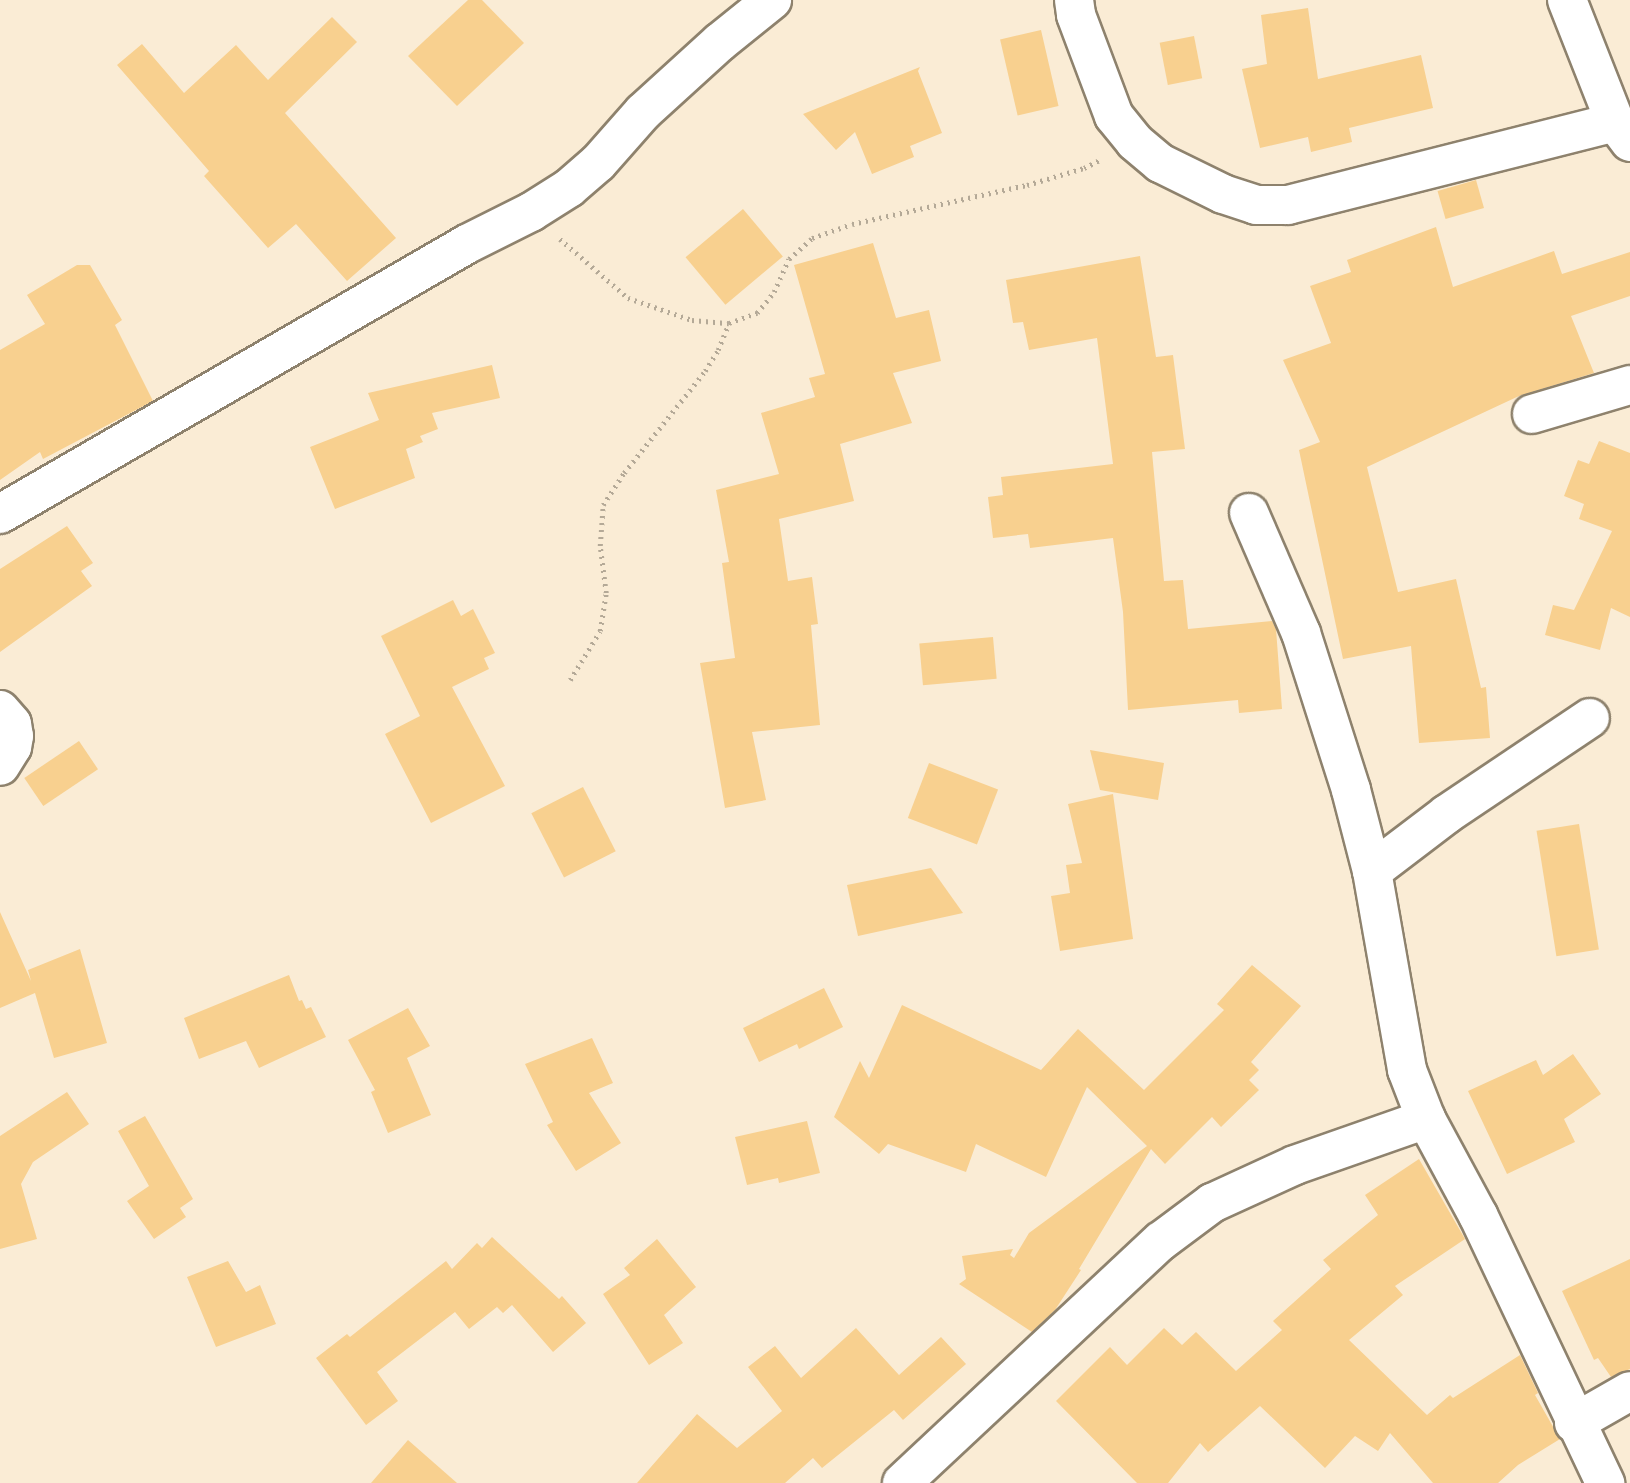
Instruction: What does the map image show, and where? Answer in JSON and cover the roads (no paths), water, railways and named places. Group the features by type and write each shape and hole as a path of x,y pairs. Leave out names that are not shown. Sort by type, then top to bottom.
{"street":[{"path":"0,514 467,244 531,212 569,188 598,163 643,113 720,42 772,0"},
{"path":"1074,0 1076,15 1114,116 1135,142 1160,163 1223,194 1256,205 1288,205 1623,132 1567,0"},
{"path":"1532,414 1630,385"},
{"path":"1249,513 1301,633 1351,790 1372,871 1407,1070 1426,1119 1478,1215 1574,1423 1605,1483"},
{"path":"0,710 12,724 14,736 12,747 0,765"},
{"path":"1372,871 1447,814 1590,718"},
{"path":"902,1483 1161,1241 1212,1203 1295,1165 1426,1119"},
{"path":"1574,1423 1630,1391"}]}
